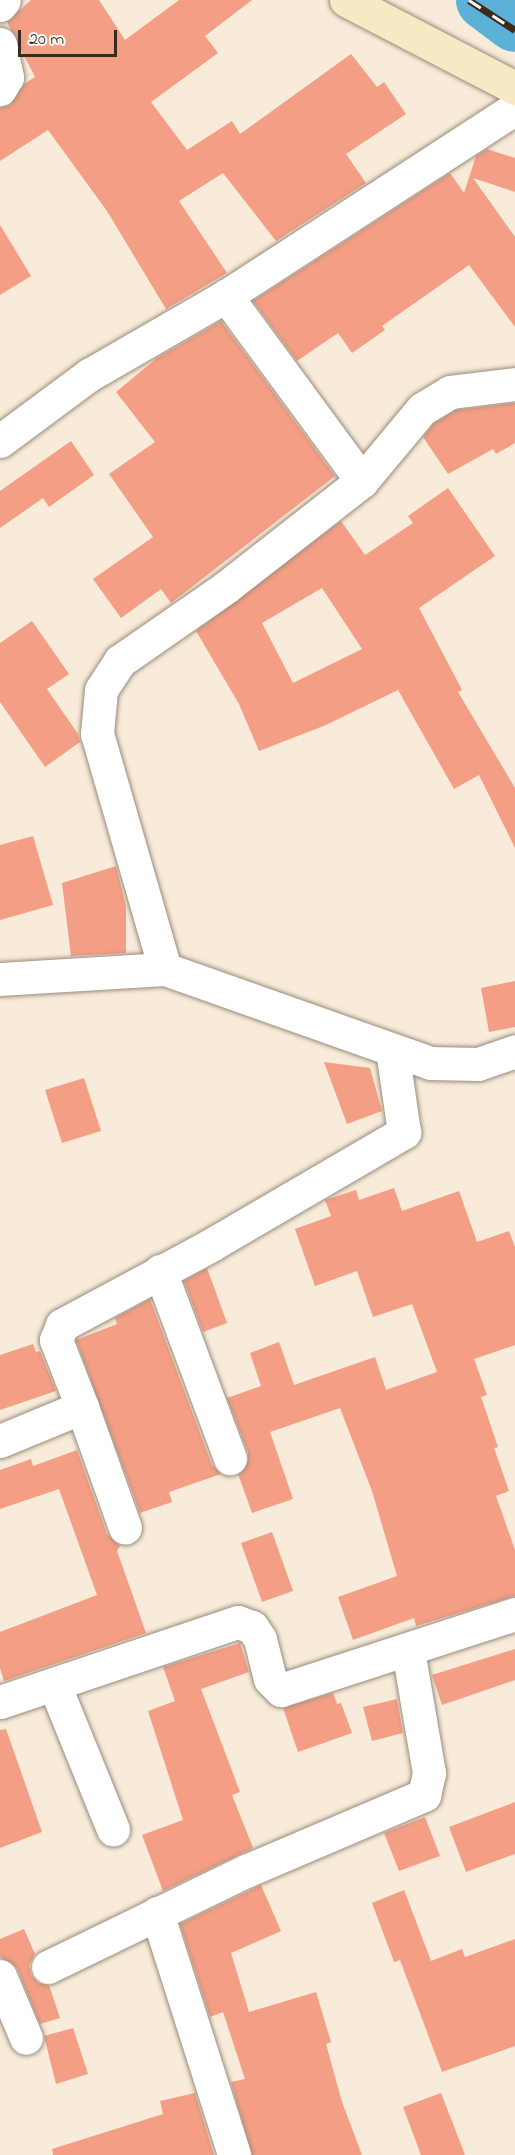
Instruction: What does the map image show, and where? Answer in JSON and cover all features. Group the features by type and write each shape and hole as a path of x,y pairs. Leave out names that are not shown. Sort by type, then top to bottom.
{"main road":[{"path":"346,0 515,88"}],"street":[{"path":"0,5 4,0"},
{"path":"0,44 7,77 0,89"},
{"path":"0,441 89,375 226,296 515,108"},
{"path":"226,296 362,481"},
{"path":"165,969 97,734 101,690 120,661 225,588 362,481 422,409 450,392 515,384"},
{"path":"0,979 165,969 430,1064 478,1064 515,1051"},
{"path":"125,1528 56,1340 58,1332 62,1325 404,1132 392,1050"},
{"path":"160,1271 230,1458"},
{"path":"0,1442 82,1407"},
{"path":"0,1702 238,1622 252,1627 260,1639 270,1678 281,1690 515,1614"},
{"path":"48,1967 157,1913 424,1795 429,1773 408,1650"},
{"path":"54,1684 113,1829"},
{"path":"157,1913 234,2155"},
{"path":"0,1976 26,2038"}],"building":[{"path":"31,0 99,0 125,40 179,0 252,0 205,36 218,53 151,102 187,150 232,121 240,134 351,54 377,87 384,82 406,114 346,154 366,183 276,241 223,173 179,201 227,273 166,309 107,211 48,130 0,161 0,108 10,105 24,84 35,77 7,22"},
{"path":"487,149 515,158 515,192 473,178 515,237 515,327 469,265 382,326 385,330 352,353 338,333 297,361 253,301 450,173 464,193 476,156"},
{"path":"0,225 31,276 0,295"},
{"path":"221,321 335,476 171,603 161,589 121,618 93,579 153,537 109,474 155,442 116,392 157,358"},
{"path":"515,403 515,443 496,454 493,449 448,474 423,437 434,423 456,410"},
{"path":"71,441 94,475 49,507 43,498 0,528 0,491"},
{"path":"448,488 495,556 419,608 462,690 458,692 515,788 515,848 479,775 454,789 398,690 326,725 259,751 239,704 196,631 341,521 365,555 413,523 408,516","holes":["322,588 362,649 293,683 262,623"]},
{"path":"32,621 69,674 47,689 78,734 80,742 45,767 0,702 0,643"},
{"path":"33,836 53,905 0,920 0,845"},
{"path":"116,866 126,906 126,953 71,956 62,883"},
{"path":"515,981 515,1027 489,1032 481,988"},
{"path":"324,1062 370,1068 382,1111 347,1124"},
{"path":"84,1078 101,1131 62,1143 45,1090"},
{"path":"394,1188 402,1211 459,1191 477,1242 509,1231 515,1247 515,1345 474,1359 487,1395 481,1397 498,1447 494,1448 509,1491 496,1496 515,1550 515,1596 416,1626 414,1618 353,1640 338,1597 397,1576 372,1491 340,1408 270,1432 293,1499 252,1513 238,1474 248,1462 248,1452 227,1398 261,1386 250,1353 279,1342 294,1385 375,1357 386,1390 437,1372 412,1304 373,1317 357,1271 315,1286 295,1229 331,1216 325,1200 356,1190 359,1200"},
{"path":"207,1268 227,1323 203,1332 184,1281"},
{"path":"150,1299 212,1465 221,1474 169,1492 172,1502 140,1513 76,1340 117,1324 115,1318"},
{"path":"33,1344 36,1352 40,1351 56,1391 0,1410 0,1355"},
{"path":"77,1450 107,1534 120,1546 117,1551 146,1633 4,1681 0,1668 0,1632 97,1595 59,1489 0,1509 0,1470 31,1459 33,1466"},
{"path":"272,1532 293,1591 262,1602 241,1543"},
{"path":"240,1643 249,1672 201,1689 240,1792 232,1795 253,1848 163,1891 142,1835 183,1820 148,1711 175,1701 163,1667"},
{"path":"515,1649 515,1680 442,1705 432,1675"},
{"path":"333,1693 337,1704 341,1703 352,1733 298,1752 283,1708"},
{"path":"397,1699 403,1733 372,1741 363,1707"},
{"path":"6,1729 42,1832 0,1848 0,1730"},
{"path":"515,1802 515,1854 466,1872 449,1827"},
{"path":"425,1817 440,1856 399,1871 384,1833"},
{"path":"261,1885 281,1931 231,1953 249,2012 316,1992 331,2042 326,2044 342,2102 362,2155 252,2155 231,2082 245,2079 223,2012 210,2017 180,1924"},
{"path":"404,1890 431,1961 462,1949 465,1957 515,1939 515,2046 442,2072 400,1960 394,1962 372,1903"},
{"path":"24,1929 35,1954 29,1965 31,1975 38,1983 49,1985 60,2018 40,2024 17,1968 0,1957 0,1939"},
{"path":"73,2028 88,2074 56,2084 44,2036"},
{"path":"195,2093 214,2155 53,2155 52,2149 163,2114 160,2101"},
{"path":"441,2093 465,2155 421,2155 403,2107"}],"waterway":[{"path":"486,0 515,22"}],"railway":[{"path":"469,0 515,30"}]}
